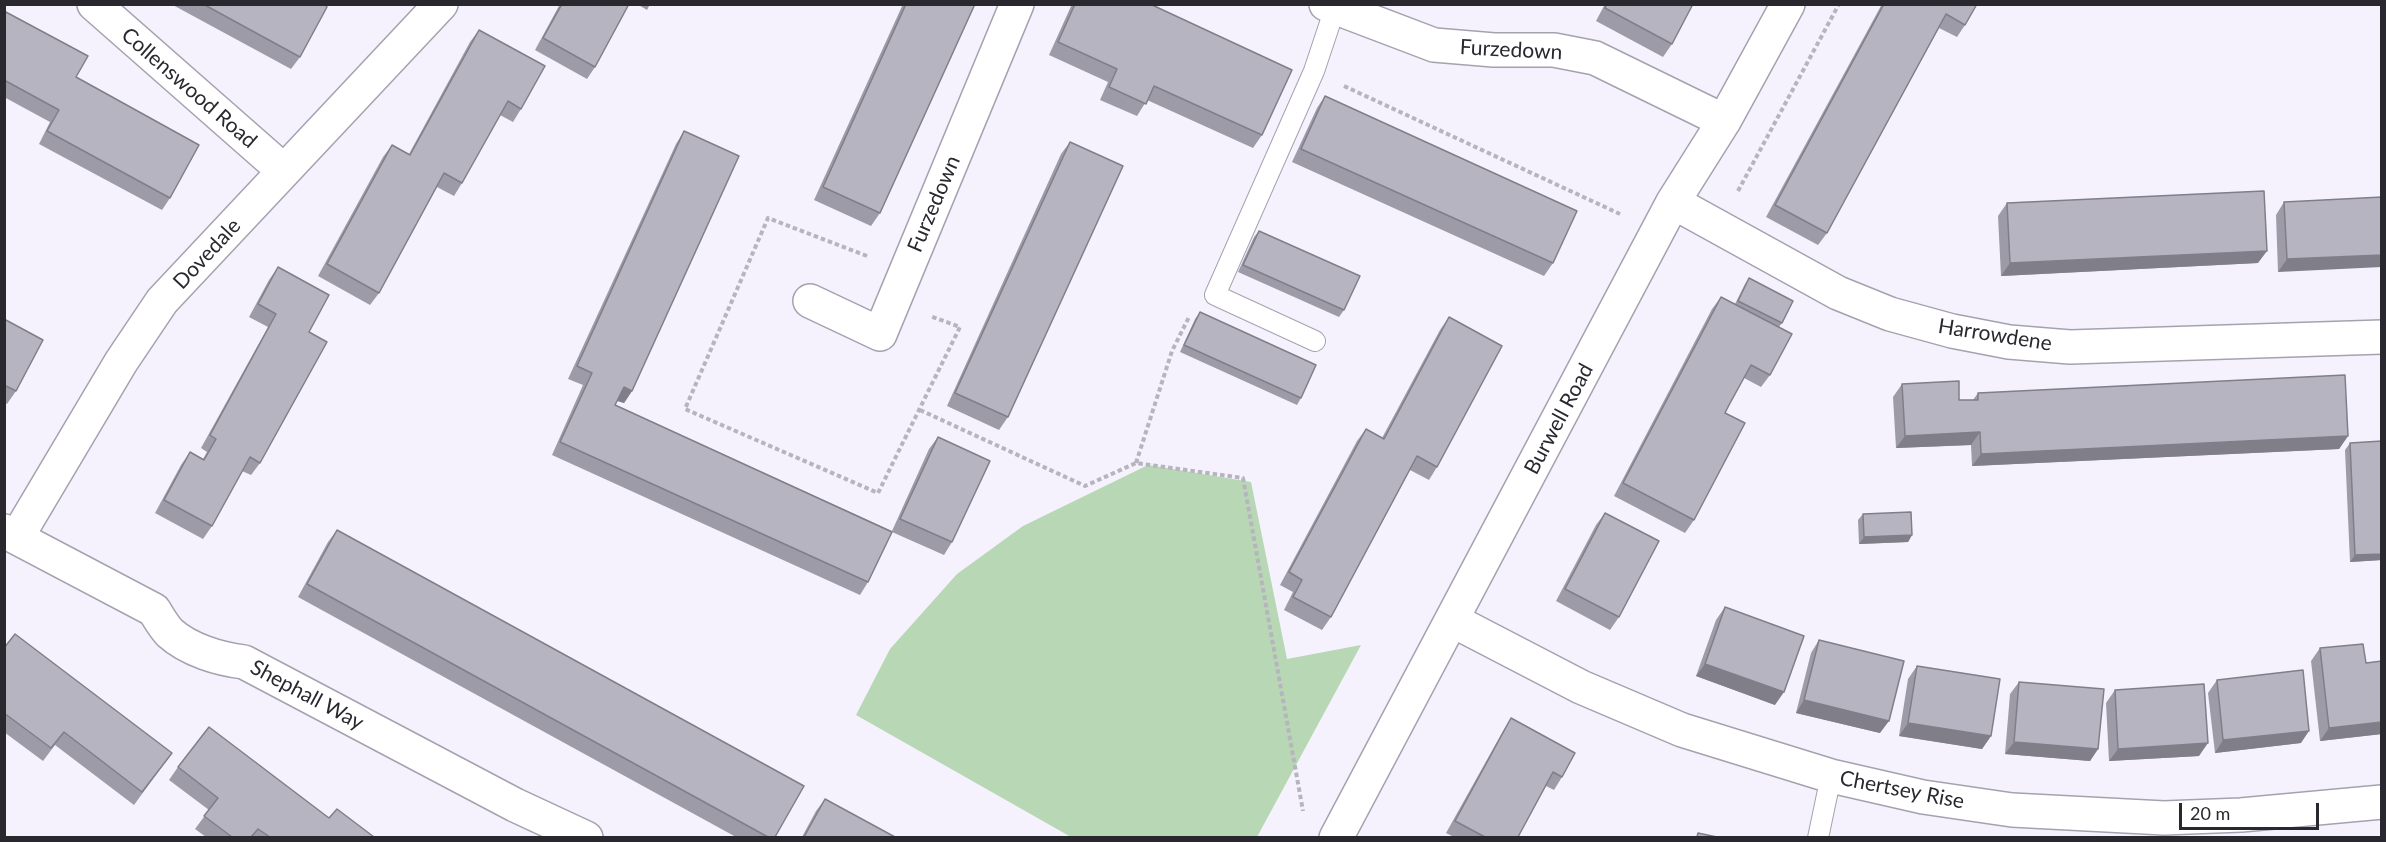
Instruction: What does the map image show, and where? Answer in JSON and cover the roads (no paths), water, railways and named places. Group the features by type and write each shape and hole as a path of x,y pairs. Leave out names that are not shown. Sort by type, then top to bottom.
{"street":[{"name":"Collenswood Road","path":"94,4 284,171"},
{"name":"Dovedale","path":"10,534 162,302 441,4"},
{"name":"Furzedown","path":"810,301 879,334 1017,4"},
{"name":"Burwell Road","path":"1336,837 1657,231 1724,121 1788,4"},
{"name":"Furzedown","path":"1331,6 1434,45 1494,50 1554,50 1595,58 1724,121"},
{"name":"Harrowdene","path":"1673,202 1848,297 1890,314 1952,331 2009,342 2070,347 2382,338"},
{"name":"Shephall Way","path":"10,534 154,610 170,633 188,645 224,659 244,662 515,805 586,837"},
{"name":"Chertsey Rise","path":"1452,620 1581,687 1682,730 1831,776 1923,796 2012,810 2164,818 2241,815 2382,801"}],"lane":[{"path":"1314,341 1215,295 1314,71 1331,6"},
{"path":"1818,837 1831,776"}]}
